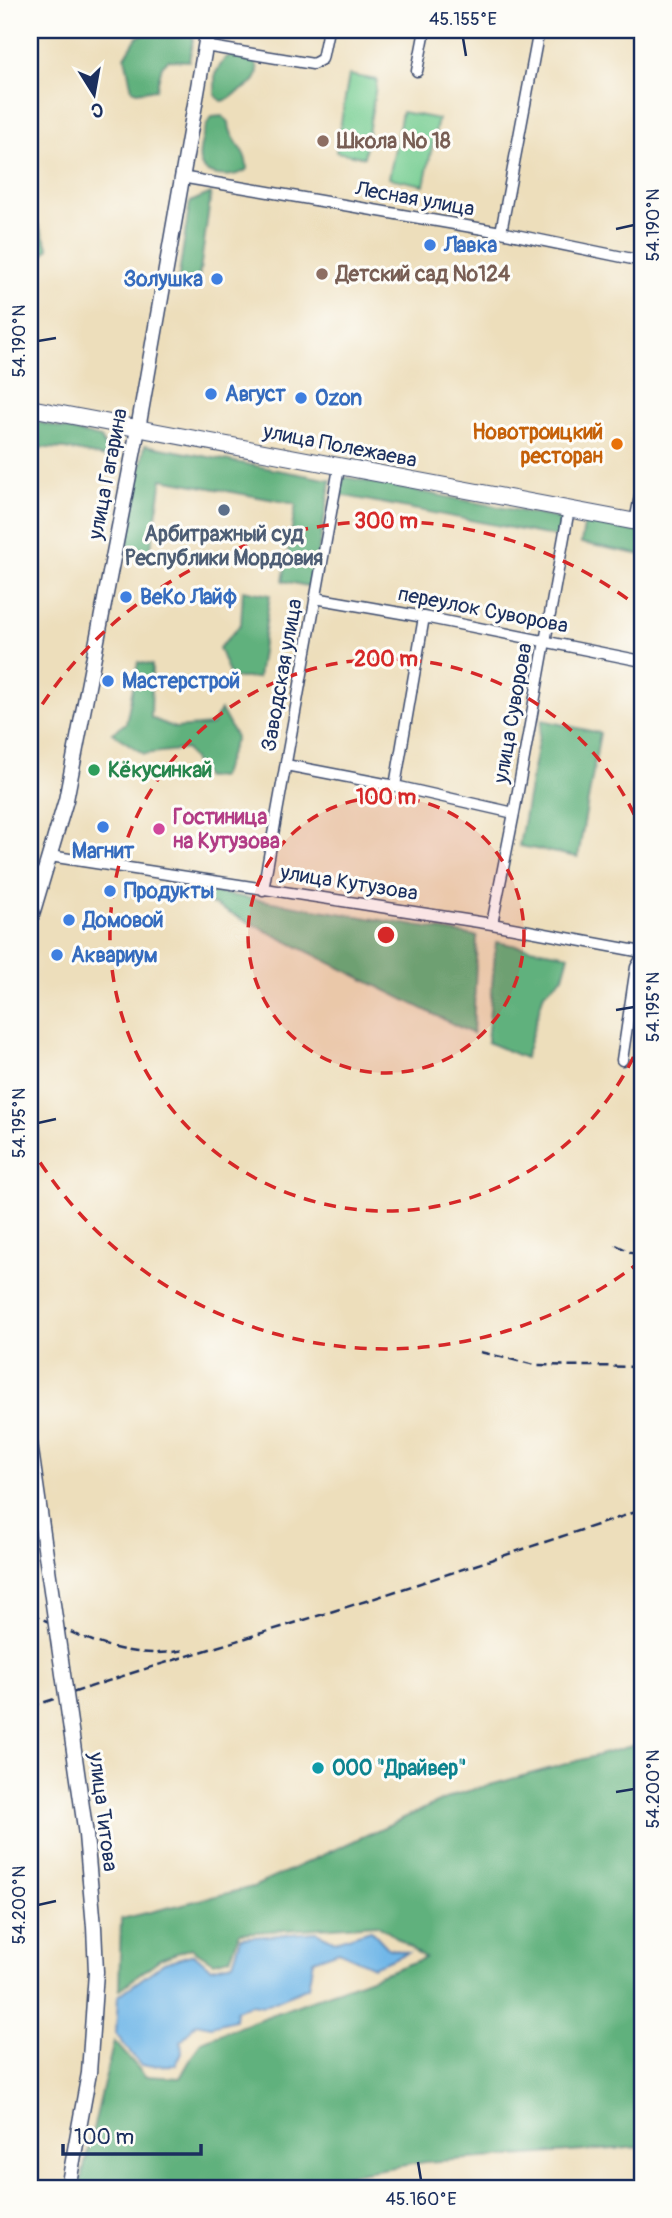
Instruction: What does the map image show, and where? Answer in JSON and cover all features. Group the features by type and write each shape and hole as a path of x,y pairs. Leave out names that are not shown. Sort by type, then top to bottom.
{"main road":[{"name":"улица Гагарина","path":"30,921 66,800 138,429 208,30"},
{"name":"улица Полежаева","path":"30,408 639,523"},
{"name":"улица Титова","path":"30,1443 86,1835 94,1927 96,1972 89,2073 68,2188"}],"street":[{"path":"205,46 313,64 322,59 328,30"},
{"path":"417,71 425,30"},
{"path":"501,232 539,30"},
{"name":"Лесная улица","path":"181,177 501,232 642,261"},
{"name":"Заводская улица","path":"263,890 339,467"},
{"path":"639,523 642,486"},
{"name":"улица Суворова","path":"492,924 569,509"},
{"name":"переулок Суворова","path":"315,598 642,661"},
{"path":"395,786 424,617"},
{"path":"285,765 514,813"},
{"name":"улица Кутузова","path":"50,856 492,924 642,954"},
{"path":"622,1060 636,967 642,954"}],"green space":[{"path":"156,30 190,30 193,39 189,61 168,60 162,66 156,89 137,92 132,90 125,57 137,37"},
{"path":"233,55 255,61 257,76 247,87 228,100 221,101 215,95 215,74 225,58"},
{"path":"349,75 377,80 364,157 336,152"},
{"path":"402,112 438,119 424,185 389,178"},
{"path":"222,116 229,122 232,135 247,162 247,169 243,172 223,176 205,170 200,161 200,147 207,126 212,117"},
{"path":"30,178 34,179 32,212 49,248 42,257 31,261"},
{"path":"211,193 198,285 178,281 190,202"},
{"path":"30,420 101,438 110,458 66,449 30,447"},
{"path":"145,445 331,480 312,587 283,581 296,504 162,479 149,559 126,555"},
{"path":"344,477 561,519 557,537 340,495"},
{"path":"585,521 642,532 642,555 581,543"},
{"path":"243,590 270,595 258,678 231,678 219,648 241,624"},
{"path":"138,662 152,665 151,718 175,728 212,725 221,710 236,737 221,777 205,778 186,749 144,754 112,733 126,723"},
{"path":"542,720 600,733 578,857 519,846"},
{"path":"176,886 477,936 473,1034"},
{"path":"496,942 569,955 563,977 544,993 525,1058 487,1042"},
{"path":"642,1743 642,2147 425,2162 266,2188 79,2188 114,2041 145,2076 180,2078 201,2041 425,1958 377,1924 240,1933 230,1958 213,1962 191,1948 160,1959 119,1990 121,1919 253,1887 454,1795"}],"water":[{"path":"371,1930 388,1948 408,1953 373,1967 339,1951 313,1960 308,1987 264,2006 251,2004 236,2010 235,2020 211,2026 196,2023 181,2042 182,2052 176,2065 141,2066 116,2034 118,1996 164,1963 194,1954 210,1968 233,1963 241,1938 317,1932 335,1941"}],"railway":[{"path":"616,1245 642,1258"},
{"path":"480,1352 535,1365 642,1367"},
{"path":"30,1707 642,1510"},
{"path":"30,1613 67,1631 124,1650 143,1653 185,1650"}],"place":[{"name":"Школа № 18","path":"323,141"},
{"name":"Лавка","path":"430,245"},
{"name":"Детский сад №124","path":"322,274"},
{"name":"Золушка","path":"217,279"},
{"name":"Август","path":"211,394"},
{"name":"Ozon","path":"301,398"},
{"name":"Новотроицкий ресторан","path":"617,444"},
{"name":"Арбитражный суд Республики Мордовия","path":"224,510"},
{"name":"ВеКо Лайф","path":"126,597"},
{"name":"Мастерстрой","path":"108,681"},
{"name":"Кёкусинкай","path":"94,770"},
{"name":"Магнит","path":"103,827"},
{"name":"Гостиница на Кутузова","path":"159,829"},
{"name":"Продукты","path":"110,891"},
{"name":"Домовой","path":"69,920"},
{"name":"Аквариум","path":"57,955"},
{"name":"ООО \"Драйвер\"","path":"318,1768"}]}
